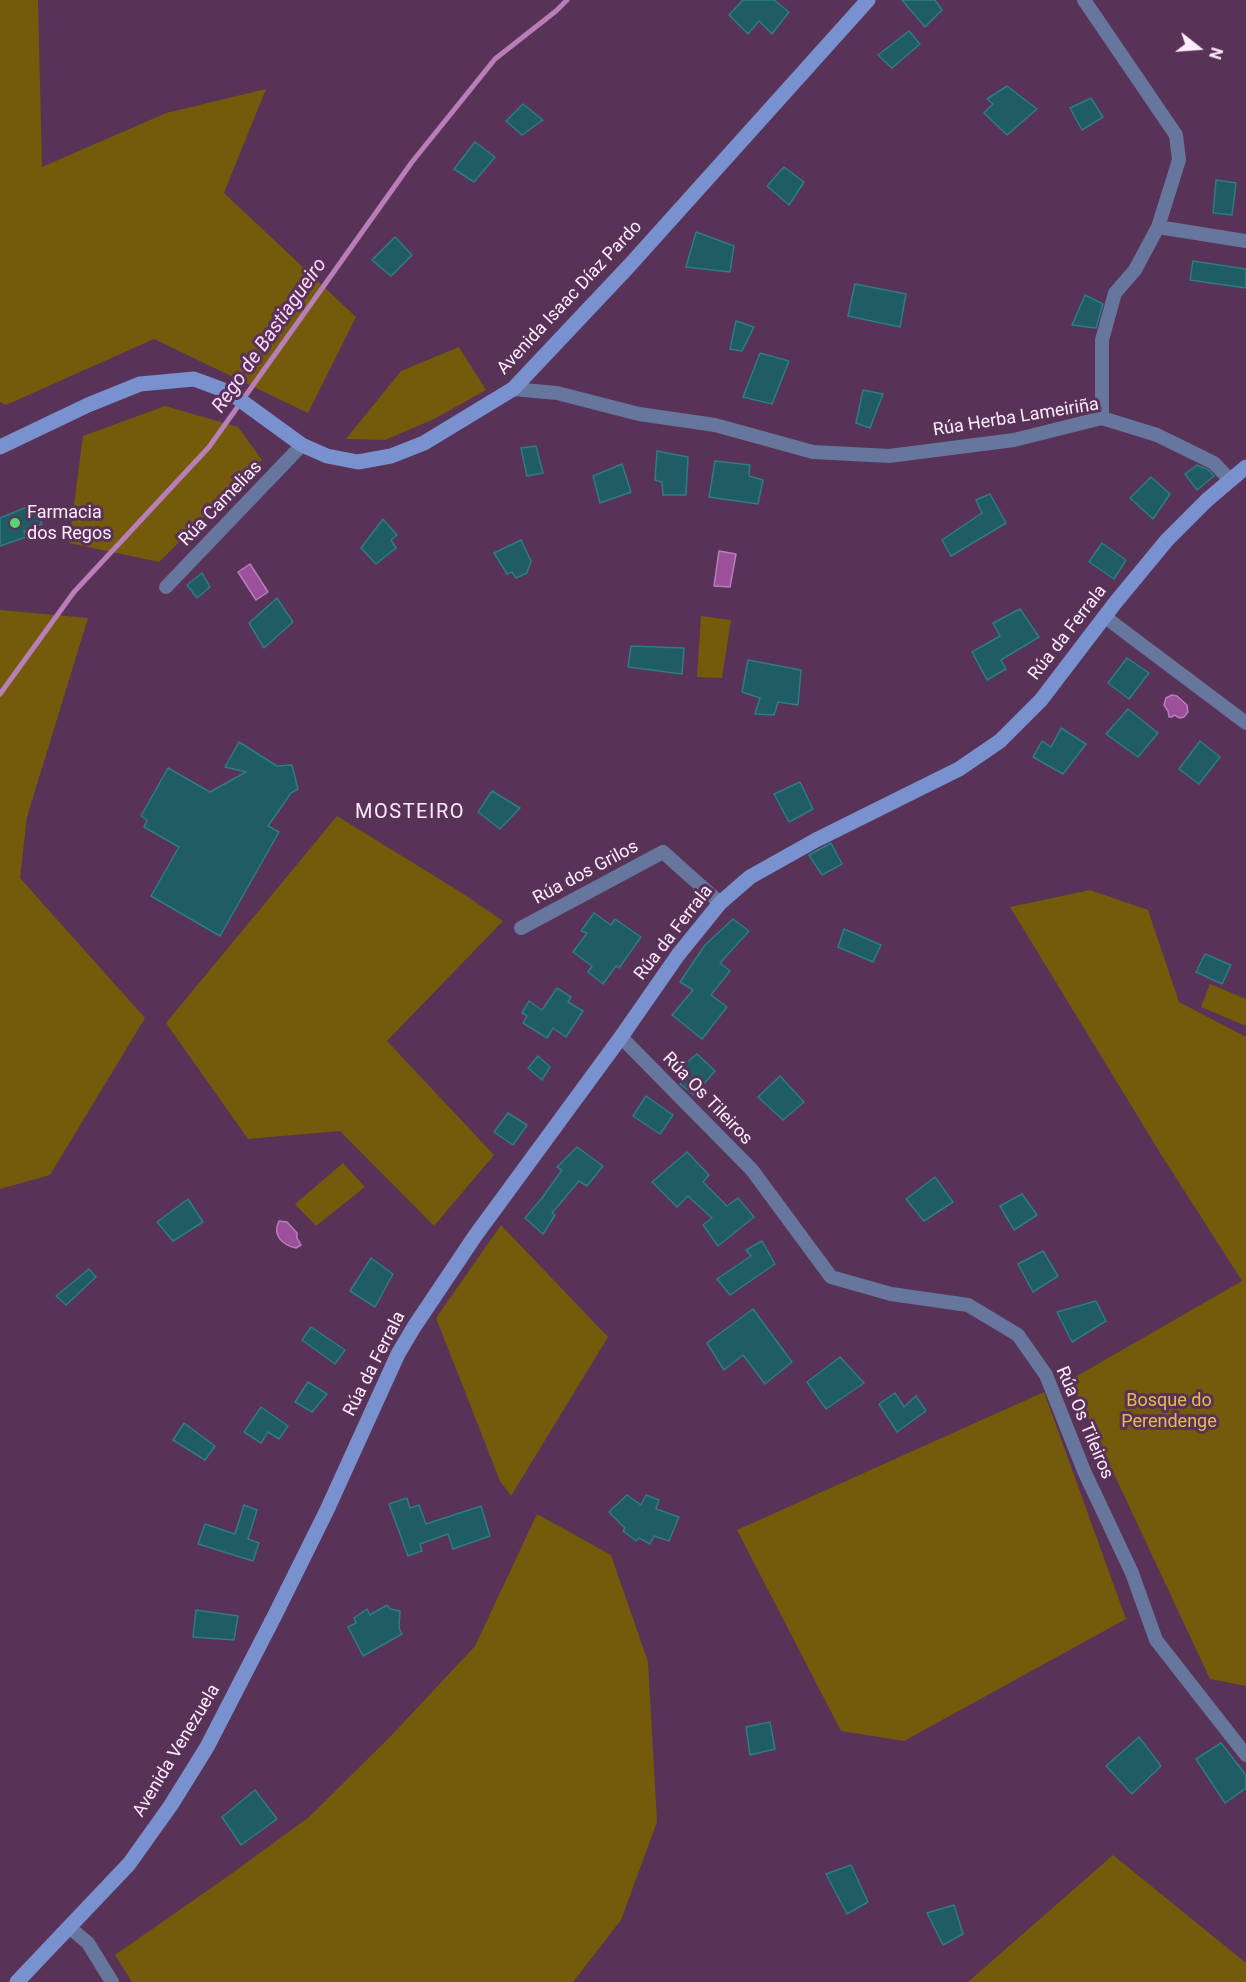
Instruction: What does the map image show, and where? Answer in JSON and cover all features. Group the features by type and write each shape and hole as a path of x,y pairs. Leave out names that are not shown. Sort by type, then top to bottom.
{"street":[{"name":"Avenida Isaac Díaz Pardo","path":"0,447 88,405 140,384 194,379 229,392 302,445 327,456 358,462 391,456 424,443 513,389 621,274 868,0"},
{"path":"1084,0 1176,135 1179,160 1158,227 1135,270 1114,293 1102,340 1102,418"},
{"path":"1158,227 1246,241"},
{"name":"Rúa Herba Lameiriña","path":"513,389 557,393 639,414 715,425 813,452 889,456 1014,440 1102,418 1157,435 1214,463 1230,480"},
{"name":"Rúa Camelias","path":"166,587 302,445"},
{"name":"Rúa da Ferrala","path":"327,1510 398,1354 414,1327 475,1236 621,1037 678,955 720,903 750,877 816,840 959,769 1000,741 1041,700 1167,540 1207,500 1246,467"},
{"path":"1105,617 1246,723"},
{"name":"Rúa dos Grilos","path":"521,928 663,852 720,903"},
{"name":"Rúa Os Tileiros","path":"621,1037 752,1170 831,1277 891,1294 968,1305 1018,1335 1046,1375 1083,1471 1132,1573 1156,1640 1246,1755"},
{"name":"Avenida Venezuela","path":"17,1982 129,1864 171,1805 207,1747 327,1510"},
{"path":"69,1928 88,1943 111,1982"}],"green space":[{"path":"0,0 38,0 42,167 166,113 266,89 224,193 356,317 308,413 154,339 6,405 0,402"},
{"path":"459,347 486,390 434,419 385,440 346,439 401,371"},
{"path":"165,406 238,427 262,460 159,562 69,543 83,436"},
{"path":"0,610 88,618 27,817 20,878 145,1018 50,1175 0,1189"},
{"path":"701,616 731,620 722,678 697,677"},
{"path":"337,816 503,921 387,1041 494,1155 434,1226 340,1131 248,1139 166,1023"},
{"name":"Bosque do Perendenge","path":"1090,890 1148,910 1179,1002 1246,1037 1246,1686 1210,1679 1070,1380 1242,1281 1162,1156 1010,907"},
{"path":"1210,984 1246,999 1246,1026 1201,1007"},
{"path":"343,1163 365,1187 316,1226 295,1204"},
{"path":"501,1225 608,1337 511,1496 500,1481 436,1318"},
{"path":"1044,1392 1126,1619 904,1741 841,1731 737,1530"},
{"path":"537,1514 611,1555 648,1662 657,1822 621,1920 573,1982 132,1982 115,1955 309,1817 390,1737 475,1646"},
{"path":"1113,1855 1246,1963 1246,1982 968,1982"}],"shaded area":[{"path":"719,551 736,554 730,587 714,586"},
{"path":"250,564 268,592 256,600 238,572"},
{"path":"1172,695 1177,696 1187,705 1188,712 1184,717 1174,715 1169,717 1164,705 1166,698"},
{"path":"279,1221 287,1222 297,1233 301,1245 296,1248 291,1247 280,1239 277,1231"}],"building":[{"path":"743,0 774,0 789,12 772,34 759,21 748,34 729,15"},
{"path":"902,0 935,0 942,10 925,27"},
{"path":"909,31 920,44 892,68 878,55"},
{"path":"1007,86 1037,109 1007,135 984,113 993,104 987,99"},
{"path":"1091,98 1103,117 1082,130 1070,108"},
{"path":"523,104 543,120 522,135 506,121"},
{"path":"475,142 495,157 474,182 454,169"},
{"path":"784,167 804,182 789,205 767,186"},
{"path":"1216,180 1236,183 1232,215 1213,213"},
{"path":"696,232 734,246 730,272 686,267"},
{"path":"395,237 412,255 391,276 372,260"},
{"path":"1193,261 1246,269 1246,288 1190,280"},
{"path":"855,284 906,294 900,327 848,316"},
{"path":"1085,295 1103,304 1096,328 1072,325"},
{"path":"736,321 754,327 742,351 730,349"},
{"path":"760,353 789,361 772,404 743,397"},
{"path":"863,390 883,394 870,428 856,423"},
{"path":"536,446 543,473 527,476 521,448"},
{"path":"657,451 688,457 686,495 663,495 662,482 655,480"},
{"path":"715,461 750,465 749,476 763,480 758,504 709,497"},
{"path":"622,464 631,492 600,503 593,476"},
{"path":"1197,465 1209,470 1214,476 1197,490 1185,474"},
{"path":"1151,477 1170,494 1153,519 1130,498"},
{"path":"990,494 1006,523 951,556 942,540 982,513 976,500"},
{"path":"34,504 42,524 24,531 26,537 0,546 0,518"},
{"path":"383,519 397,535 391,540 396,548 376,564 361,548"},
{"path":"521,540 531,561 527,573 516,578 512,572 507,574 494,553"},
{"path":"1102,543 1126,560 1114,579 1089,562"},
{"path":"202,573 210,587 197,598 187,585"},
{"path":"277,598 293,622 264,648 249,623"},
{"path":"1020,609 1039,637 1001,660 1006,669 987,680 972,652 1000,636 993,623"},
{"path":"631,646 684,648 682,674 628,667"},
{"path":"1127,658 1149,673 1129,699 1108,683"},
{"path":"748,660 801,670 798,705 778,702 774,715 755,714 760,698 742,692"},
{"path":"1128,709 1158,733 1138,757 1106,734"},
{"path":"1061,728 1086,744 1063,774 1033,757 1042,741 1051,747"},
{"path":"1200,741 1220,757 1199,784 1179,769"},
{"path":"239,742 277,766 292,765 298,789 291,793 268,826 279,832 220,936 151,896 179,847 144,827 147,820 141,816 168,768 210,792 246,772 225,767"},
{"path":"800,782 813,809 789,822 774,794"},
{"path":"492,791 520,808 500,829 478,812"},
{"path":"831,843 842,864 822,875 809,855"},
{"path":"594,913 611,925 615,919 641,937 619,968 616,966 603,984 588,972 592,966 573,952 587,933 581,931"},
{"path":"733,919 749,931 720,963 730,971 711,995 727,1007 702,1039 672,1015 693,990 680,982 705,945"},
{"path":"844,929 881,945 873,962 838,947"},
{"path":"1205,954 1231,965 1222,984 1196,972"},
{"path":"557,988 571,997 568,1002 583,1011 566,1037 553,1028 547,1038 523,1023 527,1016 522,1013 529,1001 542,1010"},
{"path":"697,1054 715,1071 694,1095 680,1084 690,1073 681,1067"},
{"path":"538,1056 550,1067 542,1080 528,1068"},
{"path":"780,1076 804,1102 783,1120 758,1097"},
{"path":"646,1096 673,1115 660,1134 633,1116"},
{"path":"508,1113 527,1125 513,1145 494,1132"},
{"path":"577,1147 603,1166 587,1186 579,1181 552,1213 555,1215 543,1234 525,1218 562,1170 557,1167"},
{"path":"687,1152 709,1175 703,1182 727,1206 738,1198 754,1217 718,1246 703,1225 712,1218 688,1196 677,1207 652,1182"},
{"path":"935,1177 953,1202 924,1221 906,1199"},
{"path":"1022,1194 1037,1215 1014,1230 1000,1206"},
{"path":"188,1199 203,1222 173,1241 157,1222"},
{"path":"762,1241 775,1264 730,1295 717,1279 751,1256 746,1250"},
{"path":"1043,1251 1058,1276 1033,1292 1018,1264"},
{"path":"371,1258 393,1274 375,1307 350,1291"},
{"path":"89,1269 96,1277 66,1305 56,1296"},
{"path":"1096,1301 1106,1321 1072,1342 1057,1312"},
{"path":"753,1309 792,1362 765,1384 743,1355 724,1370 707,1343"},
{"path":"311,1327 345,1350 335,1364 302,1340"},
{"path":"840,1357 864,1383 826,1409 807,1382"},
{"path":"308,1382 327,1394 312,1412 295,1402"},
{"path":"895,1393 904,1407 916,1396 926,1411 897,1432 879,1404"},
{"path":"261,1407 288,1426 279,1439 268,1432 261,1443 244,1432"},
{"path":"184,1423 215,1446 205,1460 173,1440"},
{"path":"627,1495 641,1505 646,1495 659,1500 656,1509 679,1517 669,1541 654,1536 650,1544 639,1538 636,1541 623,1531 625,1528 609,1512"},
{"path":"407,1498 410,1508 419,1505 426,1524 481,1506 490,1536 453,1549 448,1534 420,1544 422,1551 408,1556 389,1504"},
{"path":"244,1505 257,1510 248,1539 259,1543 253,1561 198,1544 205,1524 235,1534"},
{"path":"387,1605 390,1609 400,1611 399,1628 402,1634 363,1656 348,1627 356,1623 354,1618 367,1609 370,1615"},
{"path":"196,1610 238,1616 234,1640 193,1637"},
{"path":"770,1722 775,1749 750,1755 746,1727"},
{"path":"1139,1737 1161,1766 1132,1794 1106,1766"},
{"path":"1221,1743 1246,1775 1246,1788 1225,1803 1196,1759"},
{"path":"255,1790 277,1819 241,1845 222,1817"},
{"path":"851,1865 868,1902 847,1914 826,1874"},
{"path":"954,1905 963,1934 943,1945 927,1913"}],"waterway":[{"name":"Rego de Bastiagueiro","path":"0,694 74,592 209,447 412,162 495,59 567,0"}],"place":[{"name":"Farmacia dos Regos","path":"15,523"}],"district":[{"name":"MOSTEIRO","path":"410,813"}]}
